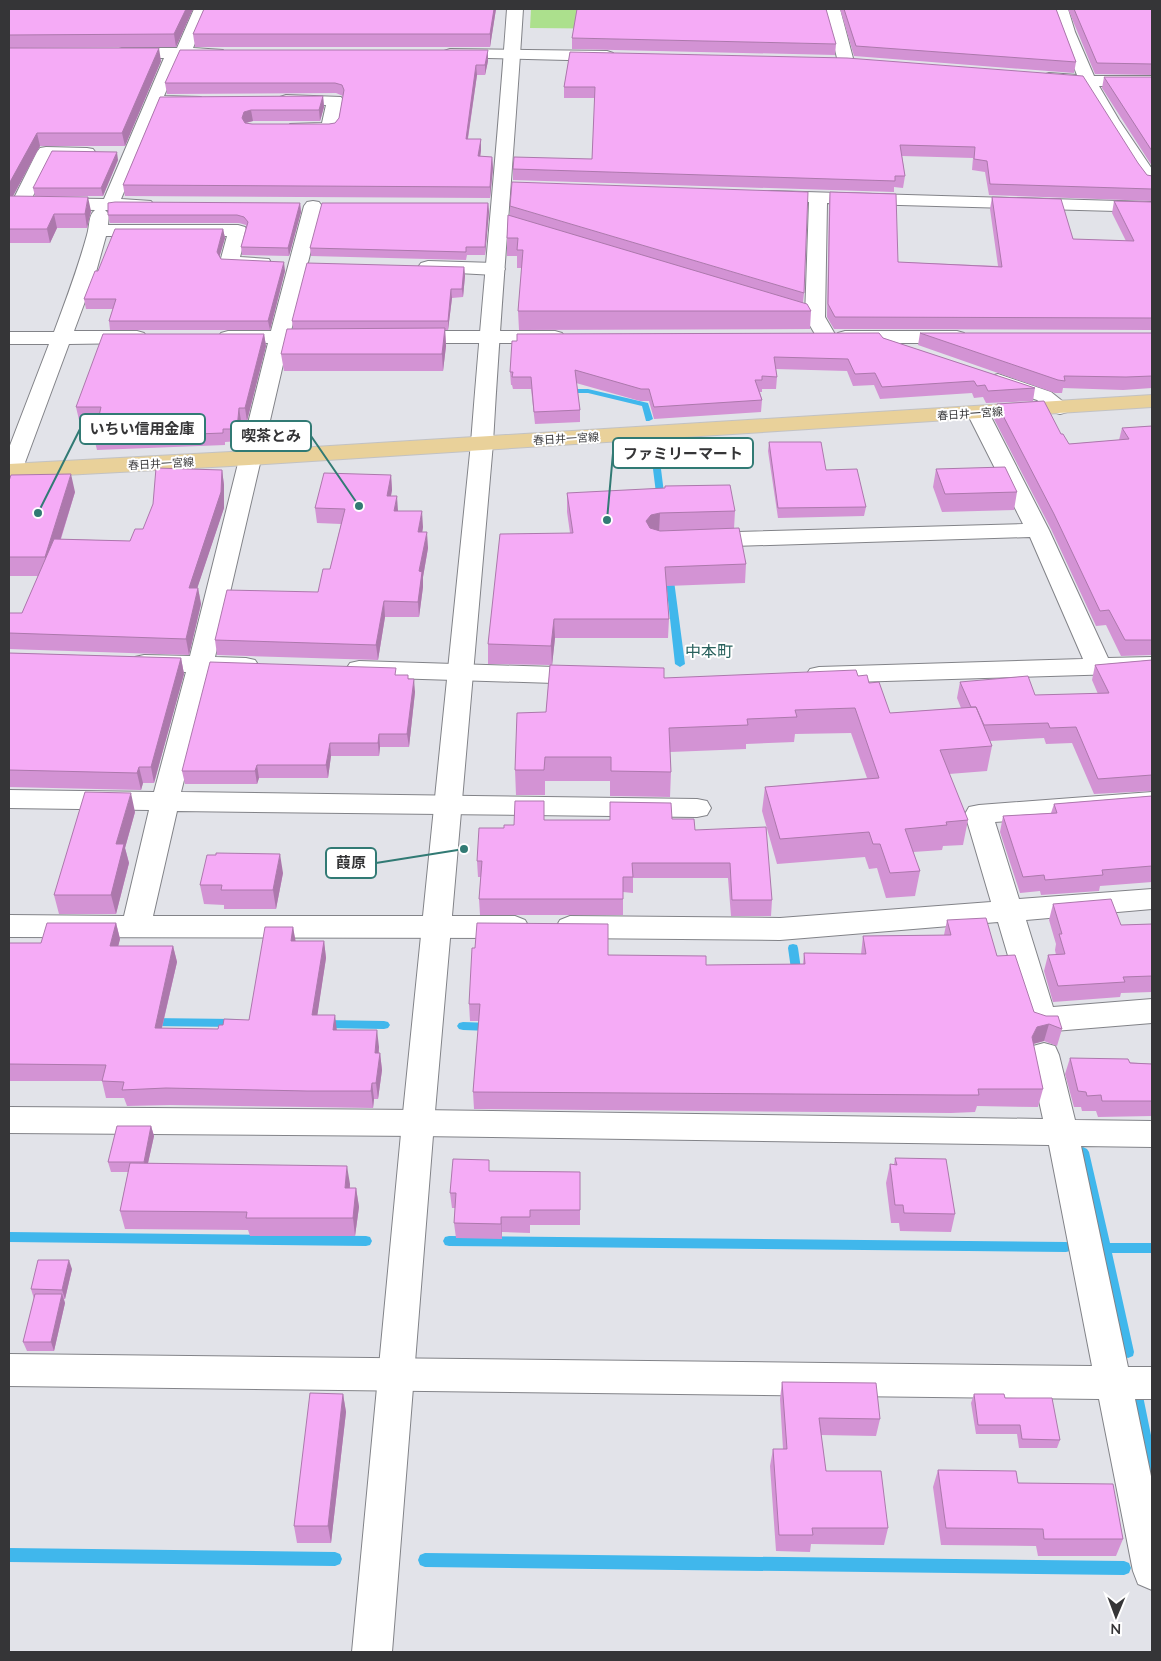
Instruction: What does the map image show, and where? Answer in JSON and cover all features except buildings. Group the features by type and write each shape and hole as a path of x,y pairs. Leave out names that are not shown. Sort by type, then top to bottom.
{"main road":[{"name":"春日井一宮線","path":"9,472 1152,401"}],"street":[{"path":"9,472 86,272 106,205 132,153 154,102 201,9"},
{"path":"372,1652 418,1123 482,443 495,269 504,206 514,9"},
{"path":"832,9 839,62 865,64"},
{"path":"1060,9 1066,33 1088,81 1131,152 1152,181"},
{"path":"111,54 228,53"},
{"path":"434,54 620,57"},
{"path":"1029,76 1088,81 1152,81"},
{"path":"268,100 335,100 330,128 282,128"},
{"path":"154,102 211,101"},
{"path":"14,203 46,152 132,153"},
{"path":"758,195 1152,207"},
{"path":"818,197 806,314 817,337 972,337"},
{"path":"14,203 158,205"},
{"path":"293,206 332,206"},
{"path":"136,926 165,802 201,664 249,458 281,337 309,264 313,206"},
{"path":"98,230 238,231 228,262 309,264"},
{"path":"412,267 495,269"},
{"path":"9,338 158,337"},
{"path":"205,337 340,337"},
{"path":"390,337 577,337"},
{"path":"884,337 888,344 925,356"},
{"path":"980,374 1044,396 1060,408"},
{"path":"978,413 1038,530 1099,666"},
{"path":"679,540 1038,530"},
{"path":"124,662 271,666"},
{"path":"798,675 1152,665"},
{"path":"341,668 605,677"},
{"path":"9,799 697,808"},
{"path":"1152,801 979,814 1042,1020 1152,1011"},
{"path":"9,926 436,926 780,929 1152,899"},
{"path":"1044,1055 1062,1131 1152,1571"},
{"path":"9,1120 418,1123 1062,1131 1152,1134"},
{"path":"9,1370 1152,1383"}],"green space":[{"path":"531,9 639,9 639,29 530,28"}],"waterway":[{"path":"564,391 588,391 645,405 649,419"},
{"path":"654,445 661,501"},
{"path":"669,573 680,664"},
{"path":"793,948 797,976"},
{"path":"150,1022 235,1023"},
{"path":"322,1024 384,1025"},
{"path":"463,1026 490,1027"},
{"path":"1083,1152 1128,1352"},
{"path":"9,1237 366,1241"},
{"path":"449,1241 1066,1247"},
{"path":"1105,1248 1152,1248"},
{"path":"1136,1396 1152,1470"},
{"path":"9,1555 335,1559"},
{"path":"425,1560 1124,1568"}],"place":[{"name":"喫茶とみ","path":"359,506"},
{"name":"いちい信用金庫","path":"38,513"},
{"name":"ファミリーマート","path":"607,520"},
{"name":"葭原","path":"464,849"}],"district":[{"name":"中本町","path":"709,650"}]}
